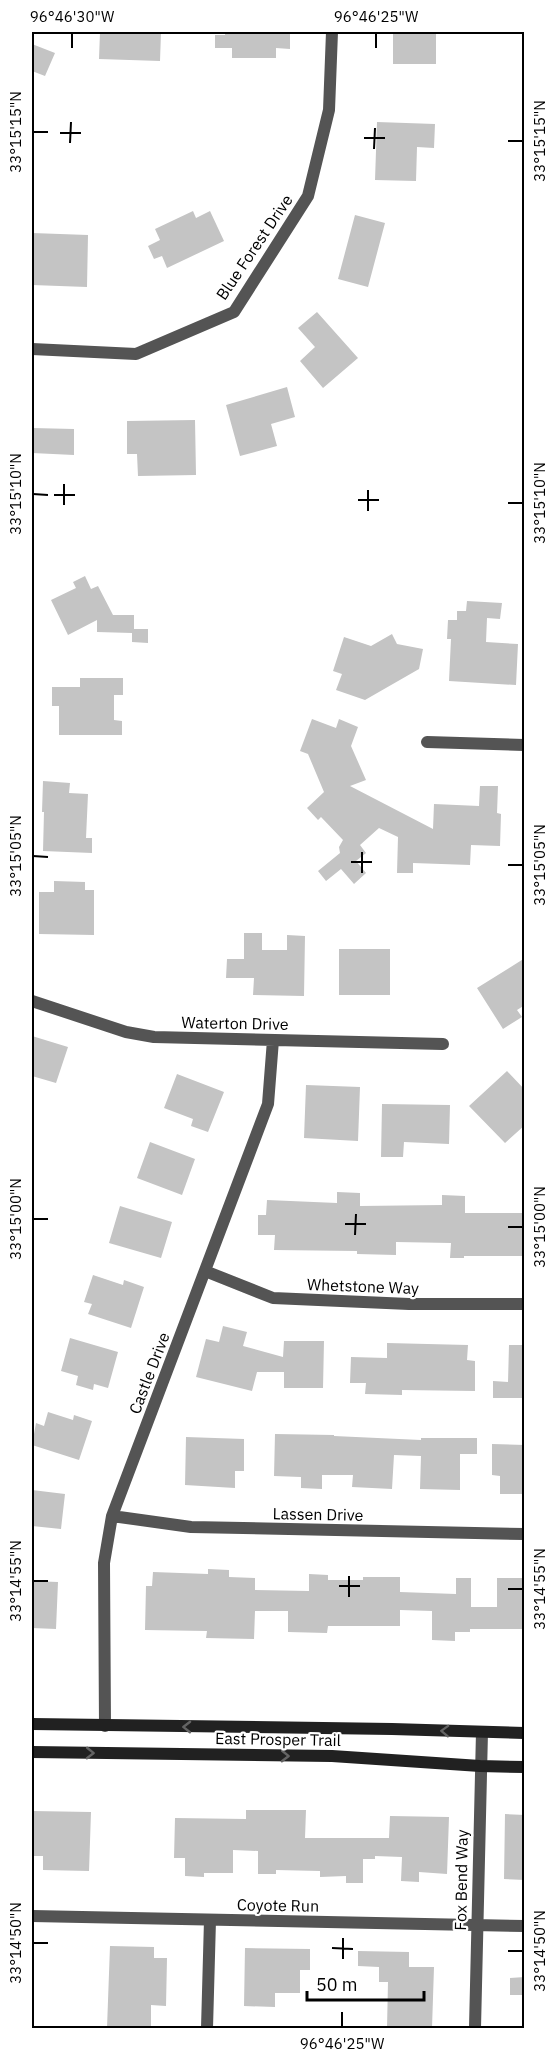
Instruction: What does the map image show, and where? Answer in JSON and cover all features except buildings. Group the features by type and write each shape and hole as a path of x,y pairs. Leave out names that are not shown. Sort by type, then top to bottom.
{"main road":[{"name":"East Prosper Trail","path":"32,1724 525,1733"},
{"name":"East Prosper Trail","path":"32,1752 332,1756 525,1767"}],"street":[{"name":"Blue Forest Drive","path":"32,349 136,354 234,312 309,196 329,110 332,32"},
{"path":"427,742 525,745"},
{"name":"Waterton Drive","path":"32,1001 126,1032 154,1037 443,1044"},
{"name":"Castle Drive","path":"105,1726 104,1563 112,1516 268,1104 273,1040"},
{"name":"Whetstone Way","path":"205,1271 273,1298 409,1304 525,1304"},
{"name":"Lassen Drive","path":"112,1516 191,1527 525,1534"},
{"name":"Fox Bend Way","path":"475,2028 482,1732"},
{"name":"Coyote Run","path":"32,1916 525,1926"},
{"path":"207,2028 210,1920"}]}
